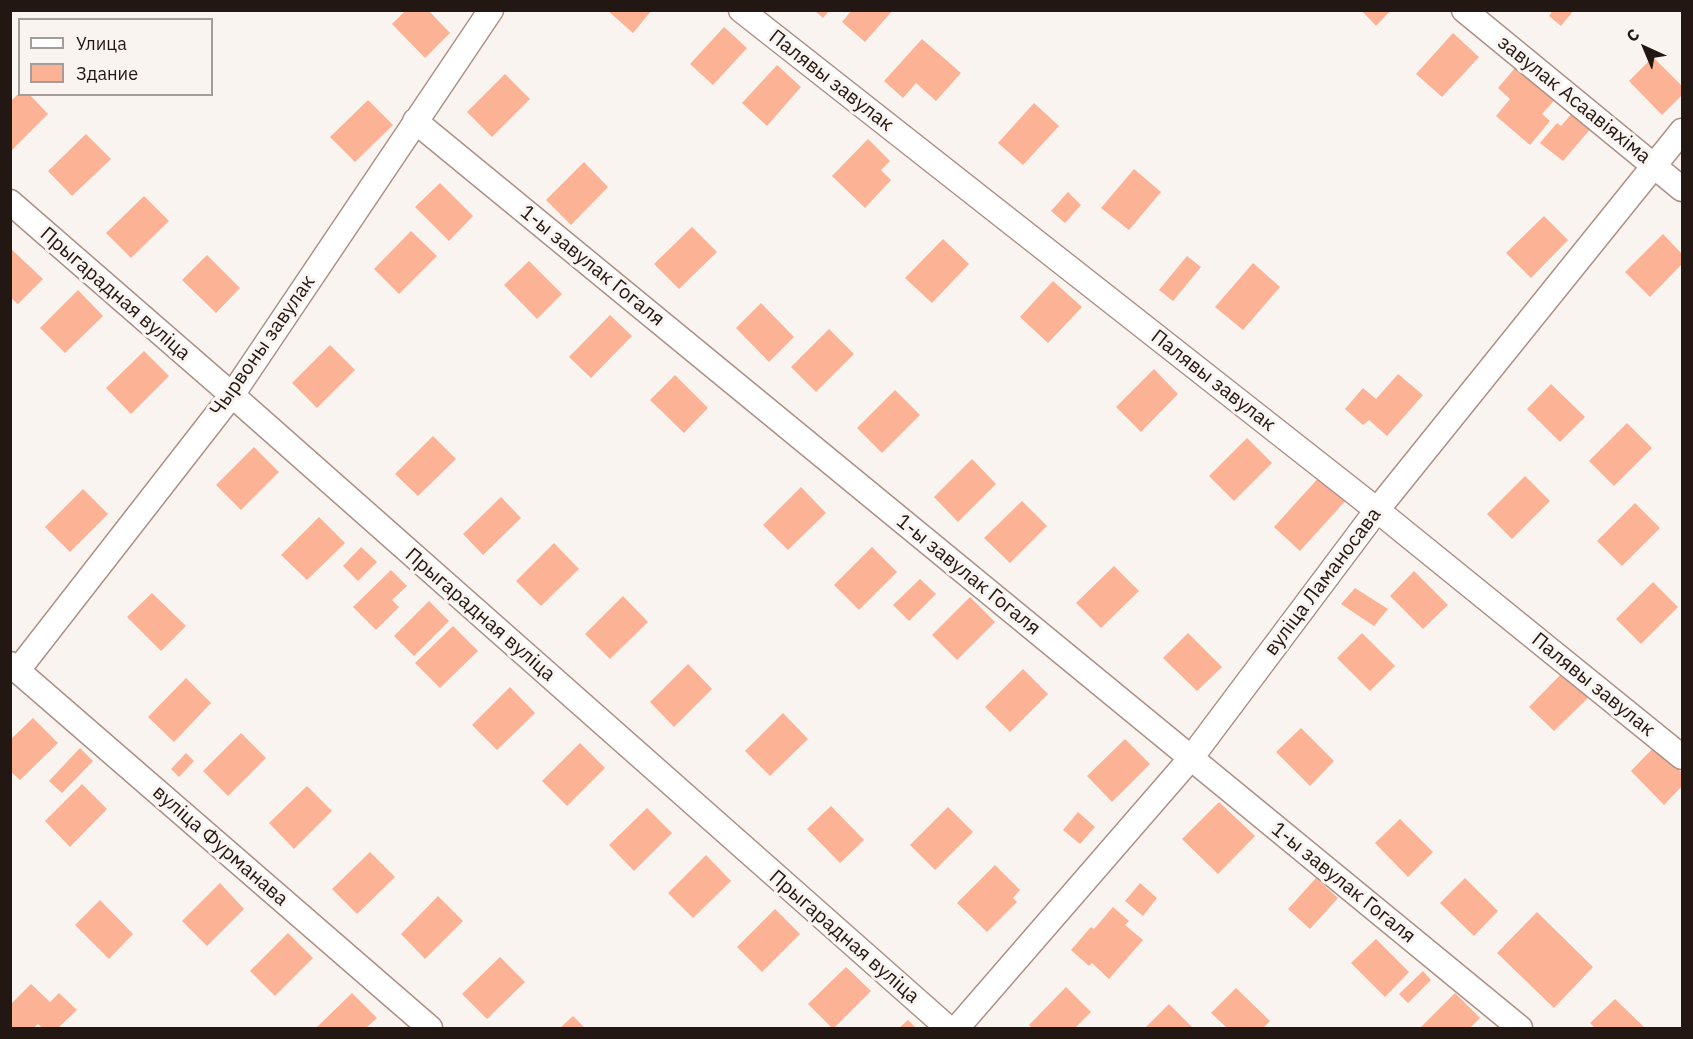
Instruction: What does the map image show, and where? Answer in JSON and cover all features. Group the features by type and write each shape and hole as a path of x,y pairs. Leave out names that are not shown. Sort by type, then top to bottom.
{"street":[{"name":"Чырвоны завулак","path":"14,667 232,395 491,10"},
{"name":"Палявы завулак","path":"741,10 1377,510 1683,757"},
{"name":"завулак Асаавіяхіма","path":"1464,10 1683,189"},
{"name":"1-ы завулак Гогаля","path":"415,122 1520,1029"},
{"name":"вуліца Ламаносава","path":"957,1029 1191,758 1377,510 1683,131"},
{"name":"Прыгарадная вуліца","path":"10,202 232,395 948,1029"},
{"name":"вуліца Фурманава","path":"14,667 430,1029"}],"building":[{"path":"406,10 428,10 450,33 425,58 392,24"},
{"path":"607,10 652,10 633,33"},
{"path":"814,10 830,10 823,18"},
{"path":"852,10 893,10 865,42 842,22"},
{"path":"1361,10 1391,10 1376,26"},
{"path":"1553,10 1574,10 1561,26 1549,16"},
{"path":"724,27 747,48 713,85 690,64"},
{"path":"1453,33 1479,57 1442,97 1416,74"},
{"path":"922,39 961,73 936,101 916,83 903,98 884,81"},
{"path":"1653,57 1682,86 1682,95 1662,115 1629,81"},
{"path":"1520,62 1559,95 1542,114 1550,121 1530,145 1496,116 1510,99 1498,88"},
{"path":"777,65 801,87 767,126 742,103"},
{"path":"505,74 530,99 492,137 467,112"},
{"path":"18,94 18,96 31,96 48,114 10,152 10,102"},
{"path":"368,100 393,125 355,162 330,137"},
{"path":"1034,103 1059,126 1023,165 998,143"},
{"path":"1573,112 1592,127 1563,161 1540,143 1557,123 1561,126"},
{"path":"86,134 111,159 72,196 48,171"},
{"path":"868,139 890,161 881,170 891,180 865,208 832,176"},
{"path":"584,162 608,187 571,225 546,200"},
{"path":"1134,169 1161,192 1129,230 1101,208"},
{"path":"440,183 473,216 449,241 415,207"},
{"path":"1068,192 1081,205 1065,223 1051,211"},
{"path":"144,196 169,221 131,258 106,233"},
{"path":"1544,216 1568,240 1531,278 1506,253"},
{"path":"692,227 717,252 679,289 654,264"},
{"path":"411,231 437,256 399,294 374,269"},
{"path":"1663,234 1682,254 1682,264 1650,297 1625,272"},
{"path":"943,239 969,264 932,303 905,278"},
{"path":"10,248 43,279 18,304 10,297"},
{"path":"207,255 240,288 216,313 182,280"},
{"path":"1187,256 1201,267 1173,301 1159,290"},
{"path":"529,261 562,294 537,319 504,285"},
{"path":"1253,263 1280,287 1243,330 1215,307"},
{"path":"1053,281 1082,307 1048,343 1020,317"},
{"path":"78,290 103,316 65,353 40,328"},
{"path":"761,303 794,337 769,362 736,328"},
{"path":"610,315 632,336 591,378 569,357"},
{"path":"829,329 854,354 816,392 791,367"},
{"path":"330,345 355,370 317,408 292,383"},
{"path":"144,351 169,376 131,414 106,388"},
{"path":"1154,369 1178,394 1141,432 1116,407"},
{"path":"1398,374 1423,395 1387,436 1369,420 1363,425 1345,409 1363,388 1376,399"},
{"path":"675,375 708,408 684,433 650,400"},
{"path":"1551,384 1585,417 1560,442 1527,409"},
{"path":"895,390 920,415 882,453 857,428"},
{"path":"1627,423 1652,448 1614,486 1589,461"},
{"path":"433,436 456,459 418,496 395,474"},
{"path":"1247,438 1272,463 1234,501 1209,476"},
{"path":"254,447 279,472 241,510 216,485"},
{"path":"972,459 996,484 958,522 934,497"},
{"path":"1322,474 1348,498 1300,551 1274,527"},
{"path":"1525,476 1550,501 1512,539 1487,514"},
{"path":"801,487 826,513 788,550 763,525"},
{"path":"83,489 108,514 70,552 45,527"},
{"path":"501,497 521,518 483,555 463,534"},
{"path":"1022,501 1047,526 1010,563 984,538"},
{"path":"1635,503 1660,528 1622,566 1597,541"},
{"path":"319,517 345,543 307,580 281,555"},
{"path":"554,543 579,569 541,606 516,581"},
{"path":"361,547 377,562 358,581 343,566"},
{"path":"872,547 897,572 859,610 834,585"},
{"path":"1114,566 1139,591 1101,628 1076,603"},
{"path":"391,570 407,586 392,600 399,607 376,630 353,607"},
{"path":"1414,571 1448,605 1423,629 1390,596"},
{"path":"920,579 936,594 909,621 893,605"},
{"path":"1653,582 1678,607 1641,644 1616,619"},
{"path":"1355,588 1388,609 1374,626 1341,604"},
{"path":"152,593 186,626 161,651 127,617"},
{"path":"623,596 648,622 610,659 585,634"},
{"path":"970,597 995,622 957,660 932,635"},
{"path":"429,601 449,621 414,656 394,636"},
{"path":"453,626 478,651 440,688 415,663"},
{"path":"1188,633 1222,667 1197,691 1163,658"},
{"path":"1362,633 1395,666 1370,691 1337,658"},
{"path":"688,664 712,689 674,727 650,702"},
{"path":"1023,669 1048,694 1010,732 985,707"},
{"path":"1566,669 1592,694 1554,731 1529,707"},
{"path":"186,678 211,703 174,742 148,717"},
{"path":"510,687 535,713 497,750 472,725"},
{"path":"783,713 808,739 770,776 745,751"},
{"path":"33,718 58,743 20,780 10,771 10,740"},
{"path":"1301,728 1334,761 1310,786 1276,752"},
{"path":"241,733 266,758 228,796 203,771"},
{"path":"1125,739 1150,764 1112,802 1087,776"},
{"path":"580,743 605,768 567,806 542,781"},
{"path":"1655,746 1682,773 1682,786 1664,805 1631,771"},
{"path":"80,748 93,761 62,793 49,781"},
{"path":"186,753 194,761 179,777 171,769"},
{"path":"82,784 107,809 70,847 45,821"},
{"path":"307,786 332,811 294,849 269,823"},
{"path":"1219,802 1255,836 1218,874 1182,839"},
{"path":"831,806 864,840 840,863 807,829"},
{"path":"948,807 973,832 935,870 910,845"},
{"path":"647,808 672,833 634,871 609,845"},
{"path":"1078,812 1095,827 1080,844 1063,830"},
{"path":"1400,819 1433,852 1408,877 1375,843"},
{"path":"370,852 395,877 357,914 332,889"},
{"path":"706,855 731,881 693,918 668,893"},
{"path":"995,865 1020,890 1013,898 1017,902 987,932 957,903"},
{"path":"1316,878 1338,898 1310,929 1288,909"},
{"path":"1465,878 1498,911 1474,936 1440,903"},
{"path":"220,883 244,909 207,946 182,921"},
{"path":"1140,883 1157,898 1143,916 1125,901"},
{"path":"438,896 463,921 425,959 401,934"},
{"path":"100,900 133,934 109,959 75,925"},
{"path":"1113,907 1129,921 1125,925 1143,940 1109,979 1092,963 1089,966 1071,950"},
{"path":"775,909 800,934 762,972 737,947"},
{"path":"1537,912 1593,967 1554,1008 1497,953"},
{"path":"288,933 313,958 275,996 250,971"},
{"path":"1376,939 1409,972 1385,997 1351,963"},
{"path":"500,957 525,982 487,1019 462,994"},
{"path":"846,967 871,991 832,1028 808,1004"},
{"path":"1423,971 1431,980 1408,1003 1399,994"},
{"path":"31,984 50,1002 59,993 77,1010 58,1028 42,1028 38,1024 34,1028 10,1028 10,1005"},
{"path":"1066,987 1091,1012 1075,1028 1032,1028 1029,1025"},
{"path":"1236,988 1270,1021 1263,1028 1227,1028 1211,1013"},
{"path":"352,993 377,1018 366,1028 316,1028"},
{"path":"1455,993 1480,1018 1470,1028 1420,1028"},
{"path":"1615,999 1645,1028 1595,1028 1590,1023"},
{"path":"1169,1004 1193,1028 1145,1028"},
{"path":"573,1016 585,1028 560,1028"},
{"path":"908,1020 916,1028 899,1028"}]}
